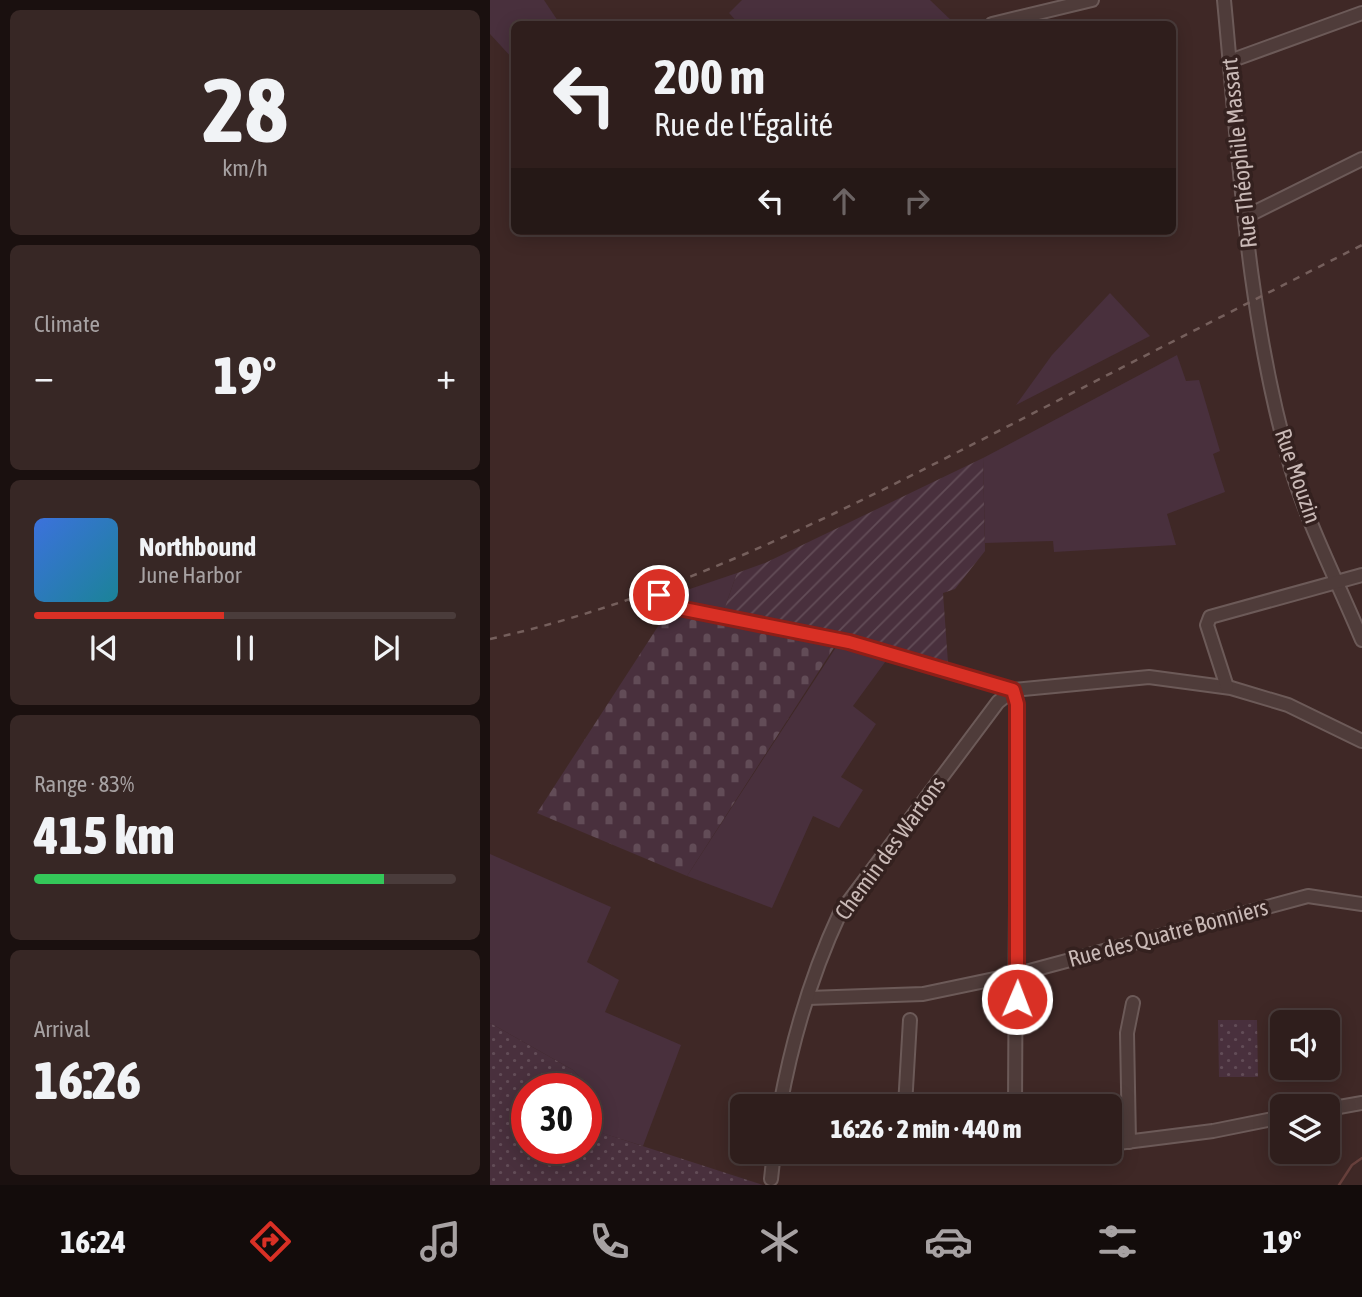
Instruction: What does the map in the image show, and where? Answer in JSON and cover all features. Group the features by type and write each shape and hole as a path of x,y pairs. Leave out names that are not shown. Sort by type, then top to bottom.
{"street":[{"path":"1004,21 1092,0"},
{"name":"Rue Théophile Massart","path":"1224,0 1256,305"},
{"path":"1230,61 1362,13"},
{"path":"1245,217 1362,159"},
{"name":"Rue Mouzin","path":"1256,305 1292,470 1362,640"},
{"path":"1227,687 1207,625 1210,617 1362,575"},
{"path":"654,591 674,607 849,642 1013,690 1149,677 1227,687 1287,705 1362,741"},
{"path":"1013,690 1017,704 1016,1094"},
{"name":"Chemin des Wartons","path":"783,1094 808,998 825,944 840,913 998,702 1013,690"},
{"name":"Rue des Quatre Bonniers","path":"808,998 910,996 1018,974 1308,896 1362,904"},
{"path":"1129,1142 1127,1033 1133,1003"},
{"path":"906,1094 910,1020"},
{"path":"1340,1106 1362,1103"},
{"path":"1122,1143 1213,1131 1270,1120"},
{"path":"771,1180 773,1164"}],"green space":[{"path":"490,0 544,0 558,21 511,21 511,57 490,34"},
{"path":"742,0 930,0 952,21 736,21 729,13"},
{"path":"1110,293 1150,336 1016,405 1052,355"},
{"path":"1177,355 1186,381 1199,380 1220,451 1213,454 1225,492 1167,514 1176,545 1054,552 1053,541 985,543 983,458"},
{"path":"983,458 985,551 955,589 943,593 948,663 855,637 724,610 737,573 765,563"},
{"path":"737,573 724,610 673,601 672,595"},
{"path":"666,614 835,646 687,876 537,813"},
{"path":"840,641 891,654 853,706 876,724 841,777 863,790 839,828 813,816 772,908 687,876"},
{"path":"490,854 611,907 587,962 619,980 605,1012 681,1045 643,1146 602,1133 602,1073 576,1073 490,1023"},
{"path":"1218,1020 1257,1020 1258,1077 1219,1077"},
{"path":"490,1023 576,1073 511,1073 511,1164 602,1164 602,1133 763,1185 490,1185"}],"waterway":[{"path":"1339,1185 1352,1165 1362,1158"}],"railway":[{"path":"490,639 620,602 746,554 929,467 1362,245"}],"route":[{"path":"659,595 674,607 849,642 1013,690 1017,704 1017,999"}]}
